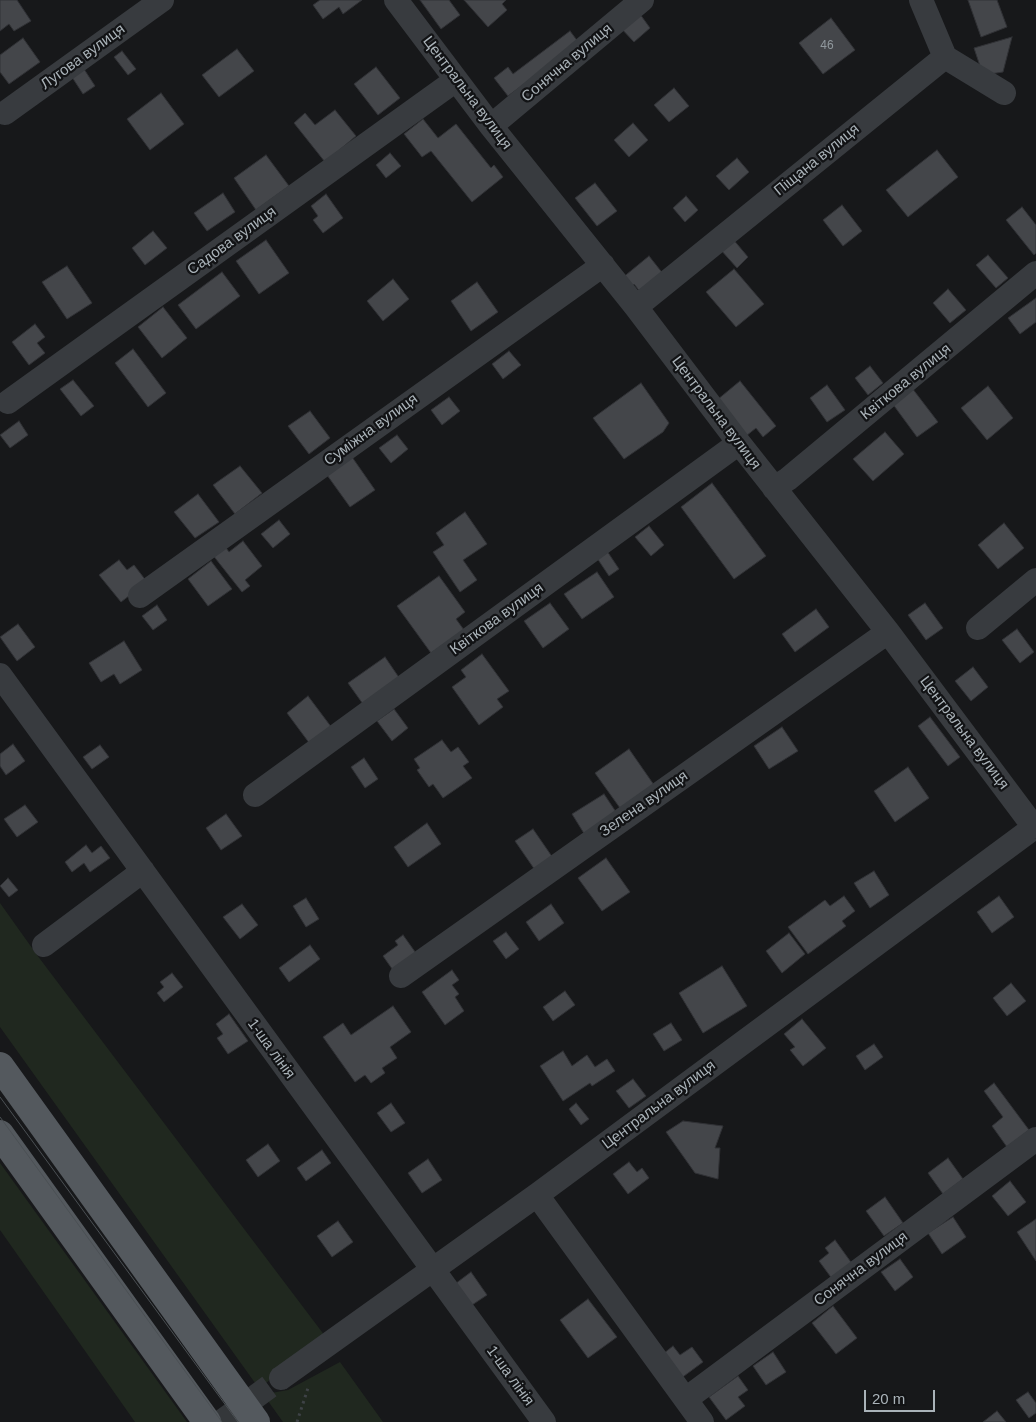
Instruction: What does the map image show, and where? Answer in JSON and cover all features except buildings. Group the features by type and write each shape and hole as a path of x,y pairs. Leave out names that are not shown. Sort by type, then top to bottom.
{"main road":[{"path":"0,1066 256,1422"},
{"path":"0,1134 208,1422"}],"street":[{"name":"Лугова вулиця","path":"5,113 162,0"},
{"name":"Центральна вулиця","path":"281,1378 537,1195 1035,827 888,632 739,443 636,307 491,126 396,0"},
{"name":"Сонячна вулиця","path":"491,126 642,0"},
{"path":"921,0 945,57 1004,93"},
{"name":"Піщана вулиця","path":"636,307 945,57"},
{"name":"Садова вулиця","path":"8,402 456,80"},
{"name":"Суміжна вулиця","path":"140,596 603,265"},
{"name":"Квіткова вулиця","path":"774,488 1036,273"},
{"name":"Квіткова вулиця","path":"255,795 739,443"},
{"path":"978,628 1036,580"},
{"name":"Зелена вулиця","path":"401,976 888,632"},
{"name":"1-ша лінія","path":"0,675 431,1270 544,1422"},
{"path":"44,945 143,871"},
{"name":"Сонячна вулиця","path":"686,1399 1036,1139"},
{"path":"537,1195 702,1422"}],"shaded area":[{"path":"0,903 37,955 325,1336 266,1383 271,1393 288,1390 340,1362 383,1422 283,1422 0,1027"},
{"path":"0,1163 187,1422 135,1422 0,1230"}],"tunnel":[{"path":"221,1422 281,1378"}],"tram line":[{"path":"0,1097 238,1422"},
{"path":"0,1117 222,1422"}]}
